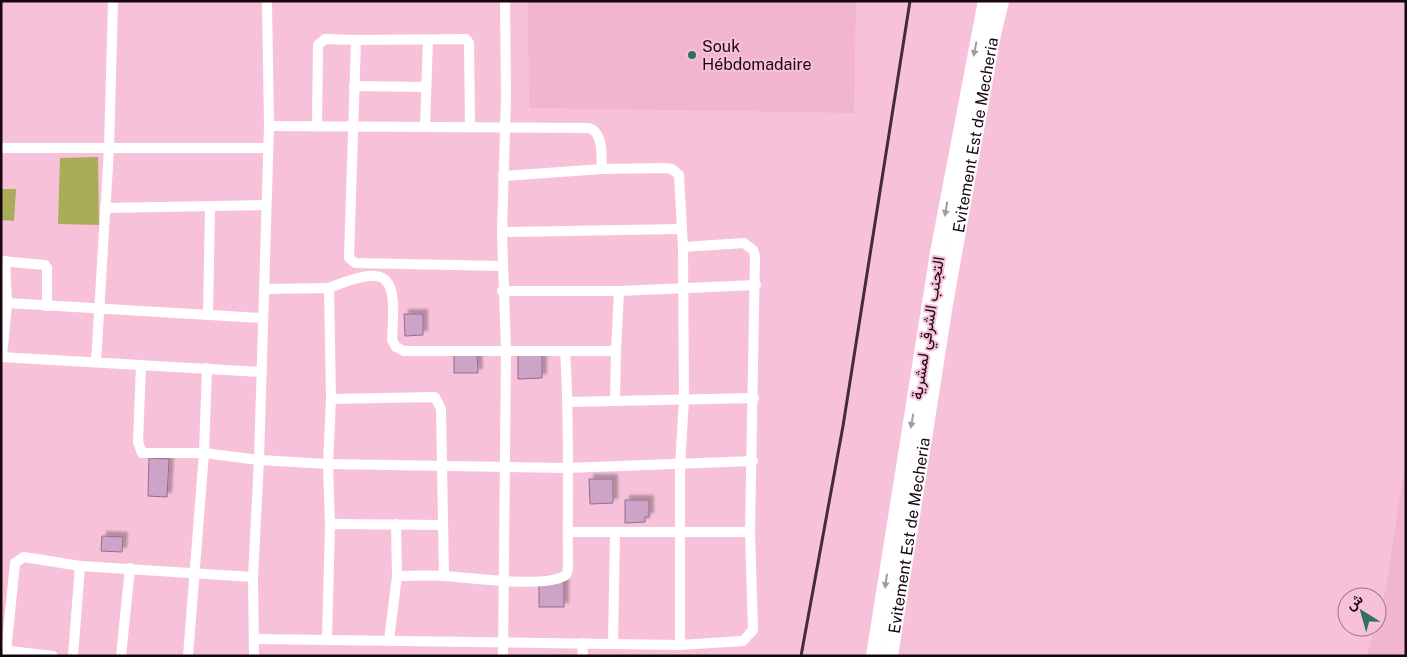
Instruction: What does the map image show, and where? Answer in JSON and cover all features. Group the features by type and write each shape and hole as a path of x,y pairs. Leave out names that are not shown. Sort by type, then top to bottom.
{"highway":[{"name":"التجنب الشرقي لمشرية","path":"874,656 938,254 986,1"},
{"name":"Evitement Est de Mecheria","path":"890,656 945,304 993,34 1001,1"}],"street":[{"path":"96,362 108,149 113,1"},
{"path":"254,656 256,639 253,577 259,460 269,126 268,1"},
{"path":"503,656 506,351 502,291 502,232 505,129 505,1"},
{"path":"317,126 318,45 325,39 468,41 470,126"},
{"path":"356,40 348,253 352,261 355,263 502,266"},
{"path":"425,126 428,40"},
{"path":"354,86 426,87"},
{"path":"269,126 470,126 505,129 592,129 600,141 602,169"},
{"path":"1,148 267,148"},
{"path":"503,176 602,169 664,168 676,172 681,182 684,400 680,466 680,645"},
{"path":"105,208 210,208 266,205"},
{"path":"208,315 210,208"},
{"path":"502,232 681,229"},
{"path":"256,639 680,645 743,641 753,630 750,532 754,398 755,256 749,245 737,243 683,247"},
{"path":"47,306 47,268 45,265 3,261 7,303 2,357 262,372"},
{"path":"264,288 329,288 353,278 370,274 378,275 386,279 392,293 392,340 400,350 616,351"},
{"path":"502,291 619,291 756,285"},
{"path":"327,639 330,524 328,464 331,399 329,288"},
{"path":"615,400 619,291"},
{"path":"7,303 262,318"},
{"path":"397,576 444,576 504,581 563,577 568,572 566,468 568,402 566,351"},
{"path":"141,366 138,442 140,450 150,453 204,453 259,460 328,464 441,464 566,468 680,466 752,461"},
{"path":"188,656 204,453 207,368"},
{"path":"331,399 435,397 442,409 441,464 444,576"},
{"path":"568,402 754,398"},
{"path":"330,524 443,525"},
{"path":"389,640 397,576 396,524"},
{"path":"568,532 750,532"},
{"path":"614,643 615,532"},
{"path":"53,656 4,651 14,572 18,559 24,556 80,566 253,577"},
{"path":"73,656 80,566"},
{"path":"121,656 130,568"},
{"path":"582,643 583,656"}],"shaded area":[{"name":"Souk Hébdomadaire","path":"528,1 856,1 854,113 529,108"},
{"path":"1406,473 1406,656 1367,656 1372,637 1387,637 1386,587 1402,483"}],"green space":[{"path":"98,157 99,225 58,224 60,158"},
{"path":"1,189 16,189 14,221 1,220"}],"building":[{"path":"404,314 423,314 423,335 405,336"},
{"path":"518,353 542,353 542,378 518,379"},
{"path":"454,354 477,354 478,373 454,373"},
{"path":"149,458 169,459 167,497 148,496"},
{"path":"589,479 613,479 613,503 590,504"},
{"path":"625,500 649,500 649,517 645,517 645,522 625,523"},
{"path":"102,536 123,537 122,552 101,551"},
{"path":"539,582 564,582 564,607 539,607"}],"railway":[{"path":"801,656 843,426 910,1"}],"place":[{"name":"Souk Hébdomadaire","path":"692,55"}]}
